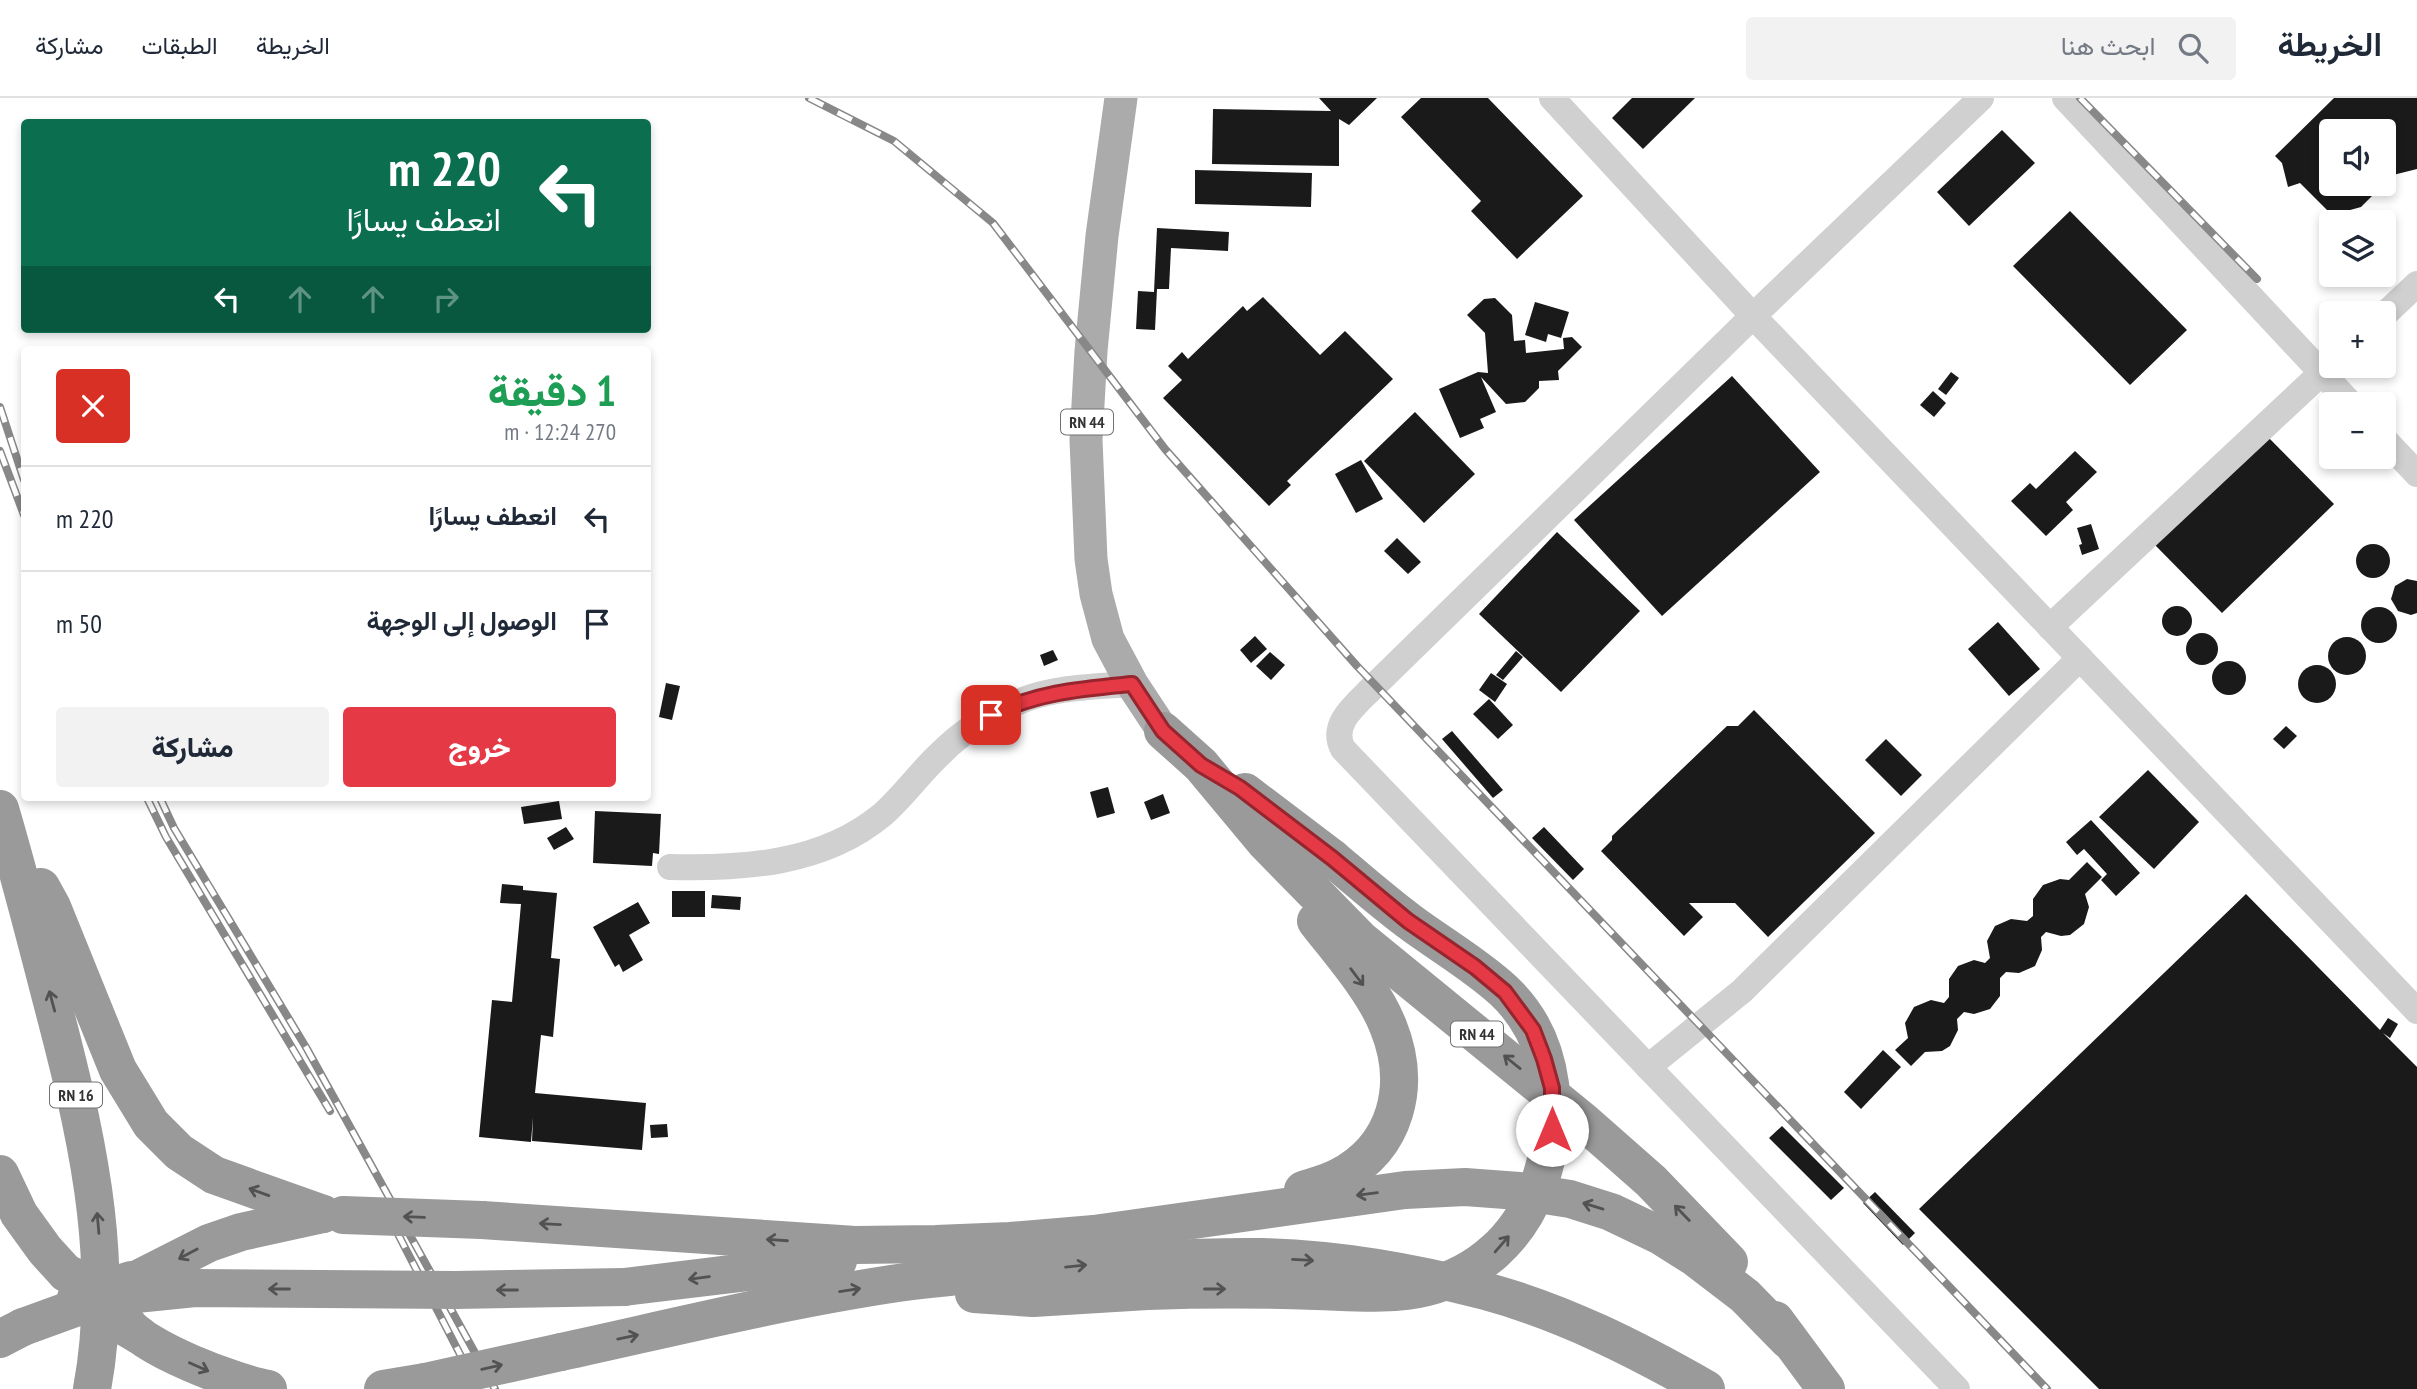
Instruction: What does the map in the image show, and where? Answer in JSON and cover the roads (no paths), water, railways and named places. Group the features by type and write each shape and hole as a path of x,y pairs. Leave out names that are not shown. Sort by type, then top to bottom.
{"highway":[{"name":"RN 44","path":"1163,731 1201,765 1266,843 1361,940 1584,1122 1651,1181 1754,1290 1826,1389"},
{"path":"1163,731 1293,892 1371,995 1388,1024 1399,1056 1399,1095 1390,1129 1369,1156 1339,1177 1292,1194 1187,1221"},
{"path":"896,1283 1033,1298 1213,1288 1388,1292 1425,1288 1457,1278 1480,1265 1505,1242 1534,1197 1545,1167 1552,1130 1552,1088 1533,1030 1505,992 1475,967 1408,921 1332,858 1232,782 1201,765"},
{"name":"RN 16","path":"0,809 64,1044 90,1166 100,1249 99,1353 92,1389"},
{"path":"11,845 33,874 52,907 118,1070 151,1124 179,1152 214,1175 333,1215"},
{"path":"0,1174 19,1214 69,1284"},
{"path":"0,1339 23,1327 78,1307 136,1294 195,1288 468,1290 624,1287 1010,1241 1094,1234 1405,1190 1465,1187 1519,1191 1570,1199 1611,1212 1676,1246 1745,1296 1788,1340"},
{"path":"69,1284 87,1282 108,1286 123,1283 165,1266 209,1243 241,1232 333,1215 482,1220 855,1245 1010,1241"},
{"path":"0,1216 22,1251 45,1275 69,1284 139,1335 200,1367 247,1385 268,1389"},
{"path":"383,1389 820,1295 896,1283 1120,1261 1262,1257 1345,1264 1484,1291 1536,1307 1597,1332 1706,1389"},
{"path":"139,1335 125,1320 121,1301 125,1290 142,1275"}],"main road":[{"name":"RN 44","path":"1121,98 1102,236 1091,351 1086,440 1091,548 1096,594 1108,639 1132,684 1163,731"}],"lane":[{"path":"1552,98 1753,316 2417,1011"},
{"path":"1957,1389 1343,749 1338,732 1346,716 1375,685 1981,98"},
{"path":"2065,98 2319,361"},
{"path":"2396,304 2417,284"},
{"path":"2050,627 2319,376"},
{"path":"2396,452 2417,474"},
{"path":"1648,1067 1742,990 2080,659"},
{"path":"670,867 715,868 772,863 840,842 882,815 941,752 991,715 1019,701 1053,693 1132,684"}],"railway":[{"path":"809,98 894,141 993,223 1165,449 1357,666 2047,1389"},
{"path":"2080,98 2257,279"},
{"path":"0,407 21,471"},
{"path":"0,451 21,507"},
{"path":"148,801 166,837 330,1111"},
{"path":"161,801 174,828 307,1049 495,1389"},
{"path":"383,1205 478,1389"}]}
